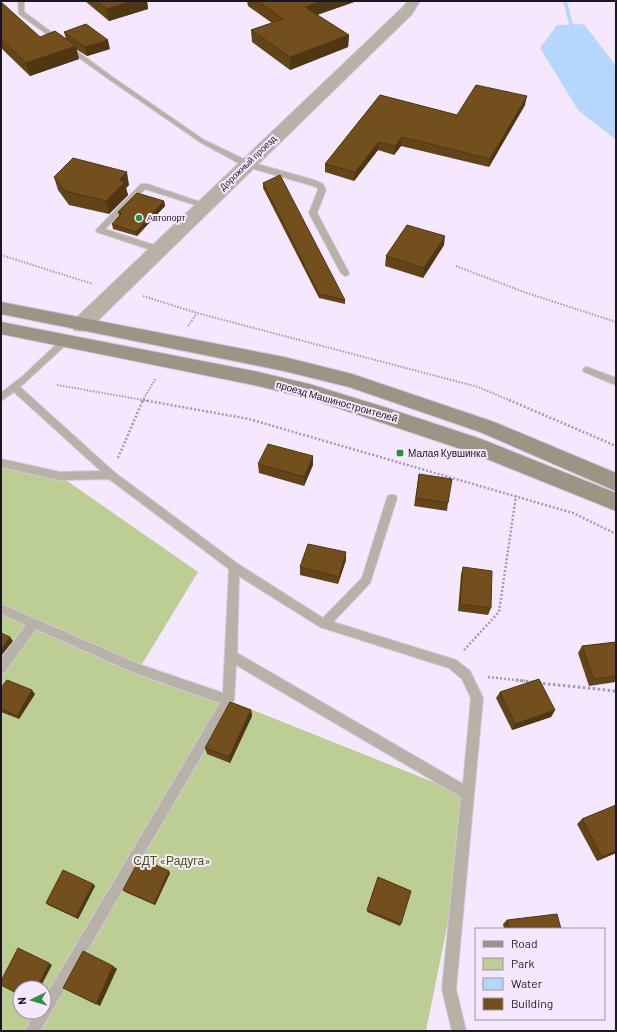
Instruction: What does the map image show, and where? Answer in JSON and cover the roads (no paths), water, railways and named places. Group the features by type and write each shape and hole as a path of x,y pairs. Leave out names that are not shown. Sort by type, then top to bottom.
{"main road":[{"name":"проезд Машиностроителей","path":"1,308 284,364 352,381 487,427 616,482"},
{"path":"65,341 81,325"},
{"name":"проезд Машиностроителей","path":"1,328 309,390 474,445 616,502"}],"street":[{"name":"Дорожный проезд","path":"81,325 407,11 414,1"}],"lane":[{"path":"21,1 21,13 109,77 202,141 247,164 311,182 320,186 322,190 313,207 313,213 345,273"},
{"path":"160,250 100,230 144,186 205,205"},
{"path":"1,398 65,341"},
{"path":"586,370 616,382"},
{"path":"14,387 111,476 234,567 324,624 452,664 466,675 477,698 449,989 459,1031"},
{"path":"1,463 60,476 111,476"},
{"path":"324,624 366,580 392,498"},
{"path":"52,998 228,700 234,567"},
{"path":"1,609 139,669 228,700"},
{"path":"1,668 34,623"},
{"path":"231,656 468,794"},
{"path":"32,1031 39,1020"}],"water":[{"path":"584,24 616,66 616,140 578,110 540,48 557,25"}],"waterway":[{"name":"Малая Кувшинка","path":"565,1 571,24 578,33"}],"place":[{"name":"Автопорт","path":"139,218"},
{"name":"Малая Кувшинка","path":"400,453"}],"park label":[{"name":"СДТ «Радуга»","path":"172,861"}]}
